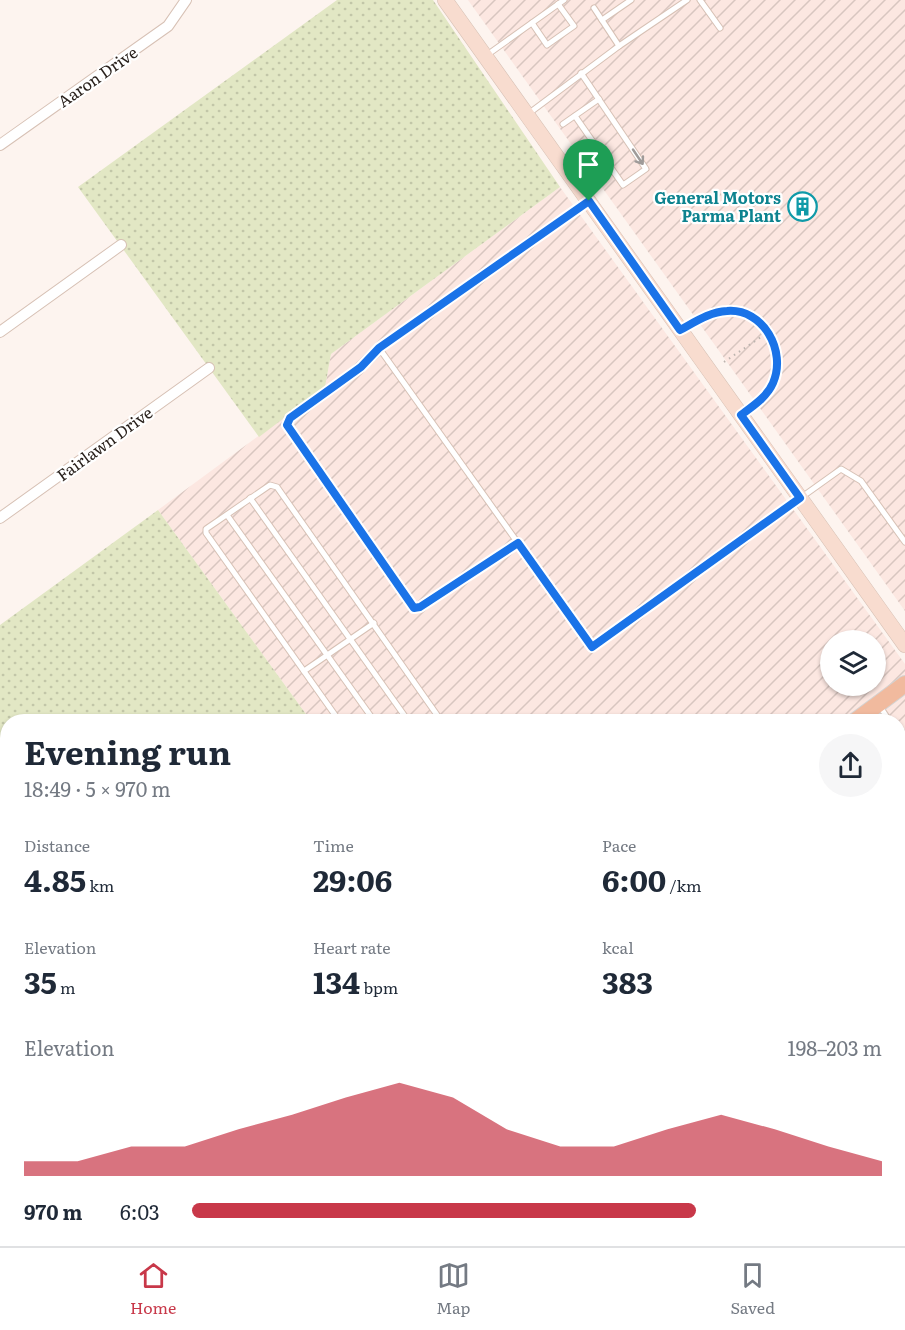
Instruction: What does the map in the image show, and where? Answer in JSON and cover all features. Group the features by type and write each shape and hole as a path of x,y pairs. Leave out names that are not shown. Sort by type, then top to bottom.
{"main road":[{"path":"447,1 905,645"},
{"path":"865,714 905,684"}],"street":[{"name":"Aaron Drive","path":"0,145 168,26 186,0"},
{"path":"0,332 121,245"},
{"name":"Fairlawn Drive","path":"0,518 208,368"}],"lane":[{"path":"485,56 564,0"},
{"path":"602,20 631,0"},
{"path":"527,115 581,73 687,0"},
{"path":"700,0 720,28"},
{"path":"532,23 547,45 574,26 558,4"},
{"path":"594,8 619,46"},
{"path":"575,116 623,185 645,168 581,73"},
{"path":"563,124 599,99"},
{"path":"518,543 420,607 414,608 287,425 290,418 361,367 379,348 589,201"},
{"path":"680,330 705,316 729,310 750,316 768,332 776,349 776,374 768,392 741,415"},
{"path":"379,348 592,647 841,469 861,481 905,542"},
{"path":"334,714 206,533 206,529 270,485 278,487 437,714"},
{"path":"250,498 403,714"},
{"path":"227,515 369,714"},
{"path":"304,671 374,623"},
{"path":"878,704 885,714"}],"path":[{"path":"724,362 768,332"}],"shaded area":[{"path":"468,0 905,0 905,611"},
{"path":"560,187 880,630 820,630 820,696 886,696 886,638 905,664 905,714 306,714 158,510 325,387 331,354"}],"green space":[{"path":"337,0 433,0 560,187 331,354 325,387 259,437 78,187"},
{"path":"158,510 306,714 0,714 0,625"}],"place":[{"name":"General Motors Parma Plant","path":"802,206"}],"route":[{"path":"589,201 680,330 705,316 729,310 750,316 768,332 778,358 773,384 761,399 741,415 800,498 592,647 518,543 420,607 414,608 287,425 290,418 361,367 379,348 589,201"}]}
